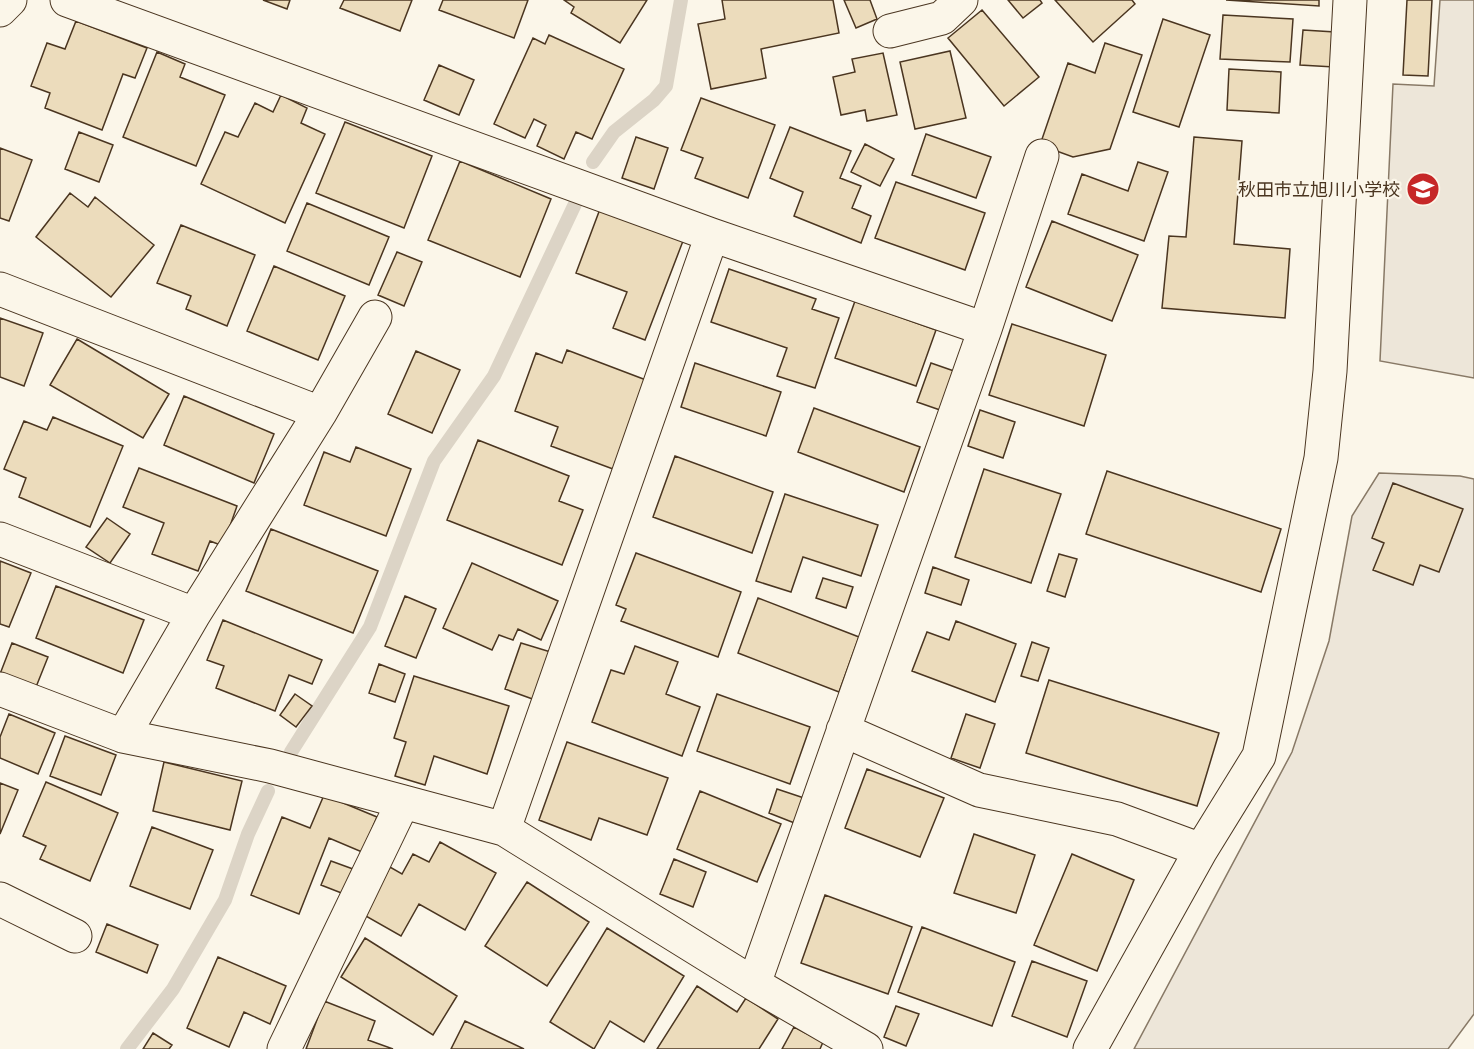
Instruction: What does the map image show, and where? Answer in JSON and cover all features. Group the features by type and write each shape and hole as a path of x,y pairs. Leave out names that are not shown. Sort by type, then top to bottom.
{"street":[{"path":"0,10 10,0"},
{"path":"67,0 712,235 985,329"},
{"path":"890,32 942,18 961,0"},
{"path":"1090,1049 1201,850 1259,756 1321,458 1330,370 1350,0"},
{"path":"754,984 985,329 1042,156"},
{"path":"504,829 712,235"},
{"path":"0,290 320,413"},
{"path":"123,736 194,614 320,413 375,317"},
{"path":"0,539 194,614"},
{"path":"0,689 123,736 270,766 504,829 754,984 866,1049"},
{"path":"843,730 980,790 1118,819 1201,850"},
{"path":"284,1049 403,802"},
{"path":"0,899 75,936"}],"shaded area":[{"name":"秋田市立旭川小学校","path":"1440,0 1474,0 1474,378 1380,361 1393,84 1434,86"},
{"path":"1379,473 1460,476 1474,479 1474,1014 1448,1049 1134,1049 1292,752 1329,641 1352,516"}],"building":[{"path":"263,0 290,0 287,9"},
{"path":"344,0 412,0 400,31 340,8"},
{"path":"443,0 528,0 514,38 439,10"},
{"path":"564,0 647,0 620,43 571,13 574,7"},
{"path":"722,0 833,0 839,33 761,49 766,78 711,89 698,24 725,19"},
{"path":"844,0 870,0 877,19 856,28"},
{"path":"1008,0 1040,0 1042,3 1023,18"},
{"path":"1055,0 1132,0 1135,4 1093,42"},
{"path":"1226,0 1319,0 1319,6"},
{"path":"1407,0 1432,0 1428,76 1403,75"},
{"path":"982,10 1039,77 1004,106 948,38"},
{"path":"1223,15 1293,19 1290,62 1220,59"},
{"path":"1163,19 1210,35 1179,127 1133,112"},
{"path":"76,21 147,48 135,78 123,74 102,130 45,108 50,93 31,86 47,43 65,49"},
{"path":"1303,30 1335,32 1334,67 1300,65"},
{"path":"549,35 624,69 592,139 576,132 564,159 537,146 546,125 534,119 525,138 494,124 533,38 545,44"},
{"path":"1105,43 1142,55 1110,149 1073,157 1040,145 1068,63 1095,73"},
{"path":"950,51 966,118 915,129 900,62"},
{"path":"157,52 185,64 180,77 225,95 196,166 123,137"},
{"path":"883,53 897,115 867,121 865,110 841,115 833,77 855,72 852,59"},
{"path":"439,65 474,80 459,115 424,100"},
{"path":"1229,69 1281,72 1279,113 1227,110"},
{"path":"281,95 307,108 301,123 325,134 285,223 201,184 225,132 238,137 255,103 273,112"},
{"path":"701,98 775,125 748,198 695,178 703,158 681,150"},
{"path":"345,122 432,156 404,228 316,193"},
{"path":"790,127 851,151 840,178 861,186 852,208 871,216 861,243 794,216 803,192 770,178"},
{"path":"79,132 113,145 99,182 65,169"},
{"path":"926,134 991,157 976,198 912,175"},
{"path":"636,137 668,148 654,189 622,178"},
{"path":"1194,137 1242,141 1234,244 1290,249 1285,318 1162,308 1169,236 1186,237"},
{"path":"865,144 894,159 880,186 851,172"},
{"path":"0,148 32,160 9,221 0,218"},
{"path":"460,161 551,199 520,277 428,240"},
{"path":"1138,162 1168,172 1144,241 1068,214 1082,174 1128,191"},
{"path":"896,182 985,213 965,270 875,238"},
{"path":"70,193 88,207 95,197 154,245 111,297 36,237"},
{"path":"307,203 389,237 369,285 287,251"},
{"path":"600,209 683,241 645,340 613,328 627,292 576,273"},
{"path":"1052,221 1138,255 1112,321 1026,287"},
{"path":"181,225 255,255 227,326 186,309 191,296 157,283"},
{"path":"397,252 422,262 404,306 378,295"},
{"path":"274,266 345,296 318,360 247,331"},
{"path":"729,269 816,299 812,309 839,318 815,388 777,376 787,348 711,322"},
{"path":"855,301 936,330 916,386 835,358"},
{"path":"0,318 43,333 24,386 0,377"},
{"path":"1012,324 1106,355 1084,426 989,395"},
{"path":"77,339 169,394 143,438 50,385"},
{"path":"567,350 646,380 613,469 551,446 558,427 515,411 536,353 562,363"},
{"path":"416,351 460,370 432,433 388,414"},
{"path":"695,363 781,392 766,436 681,407"},
{"path":"931,363 954,371 940,410 917,402"},
{"path":"184,396 274,434 254,483 164,445"},
{"path":"814,408 920,447 904,492 798,452"},
{"path":"980,410 1015,422 1003,458 968,446"},
{"path":"53,417 123,446 90,527 19,497 26,478 4,469 24,421 47,430"},
{"path":"478,440 569,476 559,501 583,510 562,565 447,520"},
{"path":"356,447 411,469 386,536 304,505 324,452 350,462"},
{"path":"675,456 773,492 752,553 653,517"},
{"path":"139,468 237,506 223,546 210,541 198,571 152,554 164,523 123,507"},
{"path":"984,469 1061,494 1031,583 955,557"},
{"path":"1107,471 1281,529 1261,592 1086,534"},
{"path":"1393,483 1463,509 1439,572 1420,565 1413,585 1373,570 1384,543 1372,538"},
{"path":"785,494 878,525 861,576 803,557 791,592 756,581"},
{"path":"107,518 130,534 110,563 86,547"},
{"path":"271,529 378,571 353,633 246,591"},
{"path":"636,553 741,592 718,657 621,621 626,609 616,605"},
{"path":"1059,554 1077,559 1065,597 1047,591"},
{"path":"0,561 31,573 9,627 0,624"},
{"path":"472,563 558,601 541,640 518,629 513,640 499,635 492,650 443,628"},
{"path":"933,567 969,580 961,605 925,593"},
{"path":"823,578 853,587 846,608 816,598"},
{"path":"56,586 144,620 123,673 36,638"},
{"path":"405,596 436,609 416,658 385,646"},
{"path":"758,598 859,637 839,692 738,653"},
{"path":"223,620 322,660 312,684 289,675 275,711 216,688 224,666 207,660"},
{"path":"956,621 1016,644 995,702 912,671 927,632 949,640"},
{"path":"1032,642 1049,648 1038,681 1021,676"},
{"path":"12,643 48,657 36,687 0,674"},
{"path":"521,643 554,653 538,701 505,689"},
{"path":"635,646 678,662 666,694 700,707 682,756 592,722 611,670 624,674"},
{"path":"379,664 405,674 395,702 369,693"},
{"path":"414,676 509,706 487,774 434,756 425,785 395,776 406,742 394,738"},
{"path":"1049,680 1219,733 1197,806 1026,753"},
{"path":"295,694 312,706 296,727 280,715"},
{"path":"717,694 810,727 790,784 697,751"},
{"path":"9,714 55,733 38,774 0,758 0,737"},
{"path":"966,714 995,724 980,768 951,758"},
{"path":"65,736 116,755 101,795 50,776"},
{"path":"567,742 668,778 647,835 599,818 591,840 539,820"},
{"path":"164,762 242,781 230,830 153,811"},
{"path":"867,769 944,798 920,857 845,828"},
{"path":"46,782 118,813 90,881 40,859 46,846 23,836"},
{"path":"0,783 18,790 0,834"},
{"path":"777,789 807,799 797,824 769,813"},
{"path":"700,791 781,824 757,882 677,849"},
{"path":"324,795 377,817 362,852 329,838 299,914 251,895 282,817 310,828"},
{"path":"152,827 213,850 190,909 130,886"},
{"path":"974,834 1035,855 1016,913 954,893"},
{"path":"440,842 496,873 465,930 419,904 401,936 364,915 390,867 402,874 413,854 429,862"},
{"path":"1072,854 1134,880 1097,971 1034,945"},
{"path":"674,859 706,872 693,907 660,894"},
{"path":"331,861 353,869 344,894 321,885"},
{"path":"527,882 589,922 547,986 485,946"},
{"path":"825,895 912,927 888,994 801,963"},
{"path":"107,924 158,945 147,973 96,952"},
{"path":"922,927 1015,962 992,1026 898,992"},
{"path":"607,928 684,976 644,1042 610,1021 594,1049 550,1022"},
{"path":"365,938 457,996 433,1035 341,977"},
{"path":"218,957 286,986 270,1024 244,1012 229,1047 187,1028"},
{"path":"1032,961 1087,981 1067,1037 1012,1016"},
{"path":"697,986 737,1012 746,998 778,1019 759,1049 657,1049"},
{"path":"324,1001 375,1021 368,1040 393,1049 306,1049"},
{"path":"896,1006 919,1014 906,1046 884,1037"},
{"path":"465,1021 524,1049 451,1049"},
{"path":"794,1027 823,1042 820,1049 782,1049"},
{"path":"153,1033 172,1045 169,1049 143,1049"}],"waterway":[{"path":"593,162 614,132 654,100 666,86 681,0"},
{"path":"291,752 370,627 434,461 494,376 575,204"},
{"path":"127,1049 173,989 225,900 248,834 268,791"}],"place":[{"name":"秋田市立旭川小学校","path":"1423,189"}]}
